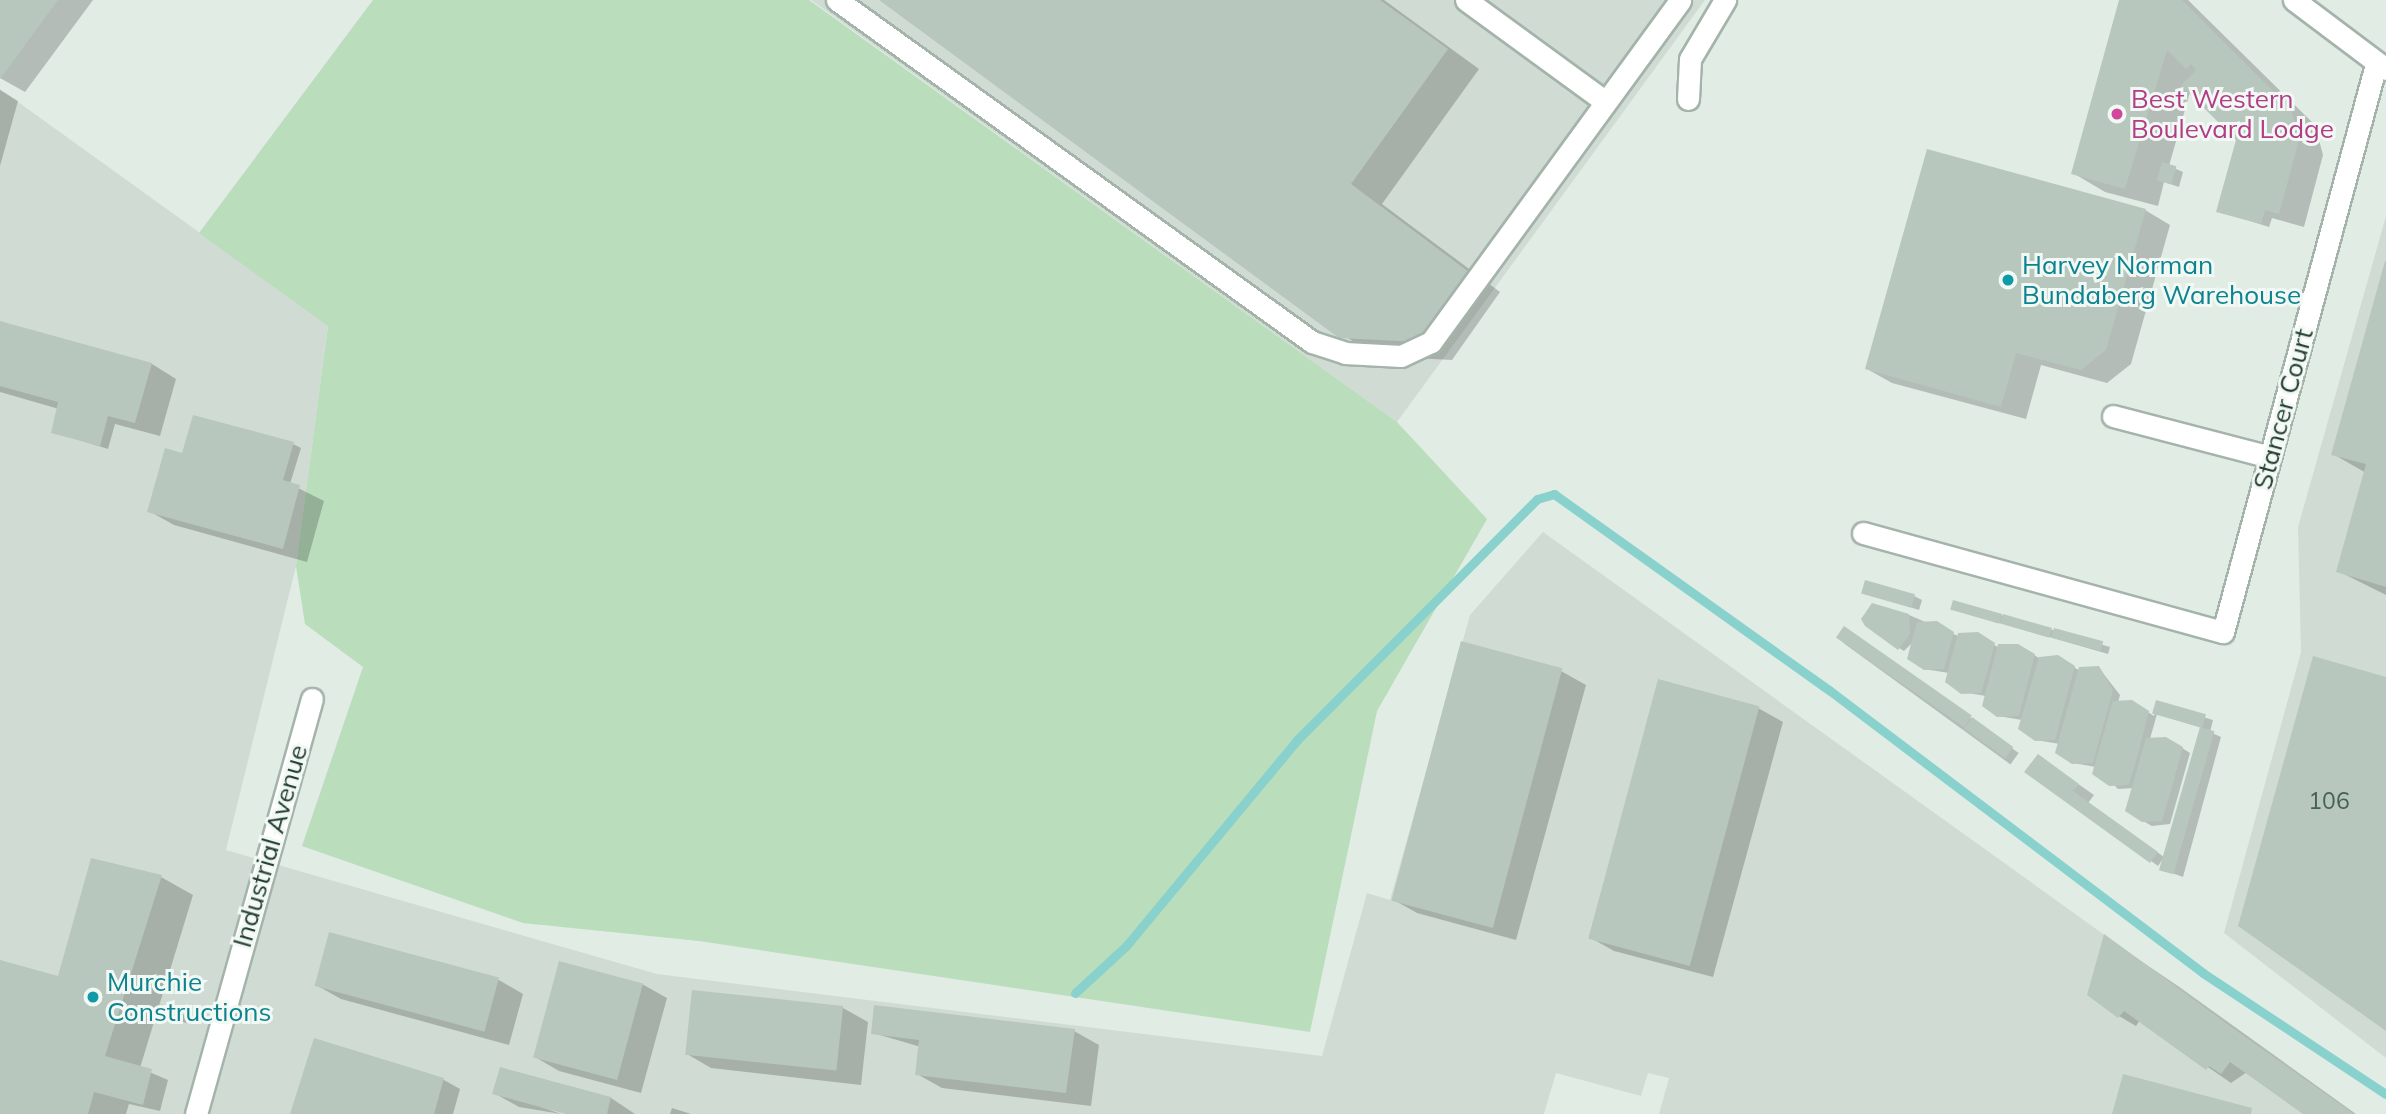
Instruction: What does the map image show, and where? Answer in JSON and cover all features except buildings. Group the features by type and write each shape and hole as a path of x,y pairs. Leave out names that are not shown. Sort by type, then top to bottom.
{"street":[{"path":"837,0 1312,342 1345,353 1401,356 1431,342 1679,0"},
{"path":"1466,0 1606,102"},
{"path":"1688,99 1690,59 1725,0"},
{"path":"2294,0 2381,66"},
{"name":"Stancer Court","path":"1863,533 2223,632 2381,66"},
{"path":"2113,416 2270,457"},
{"name":"Industrial Avenue","path":"196,1114 312,699"}],"shaded area":[{"path":"811,0 1705,0 1397,422"},
{"path":"0,89 328,325 296,566 226,850 657,974 1322,1056 1367,893 1390,900 1470,615 1543,532 2354,1114 1659,1114 1669,1078 1648,1073 1641,1096 1556,1073 1544,1114 0,1114"},
{"path":"2386,216 2386,1058 2224,933 2301,652 2298,527"}],"green space":[{"path":"373,0 809,0 1397,422 1487,519 1377,711 1310,1032 699,941 523,923 302,846 363,667 305,624 296,566 328,326 199,233"}],"waterway":[{"path":"1075,993 1126,946 1297,740 1537,499 1554,494 1829,690 2203,973 2386,1094"}],"place":[{"name":"Best Western Boulevard Lodge","path":"2117,114"},
{"name":"Harvey Norman Bundaberg Warehouse","path":"2008,280"},
{"name":"Murchie Constructions","path":"93,997"}]}
